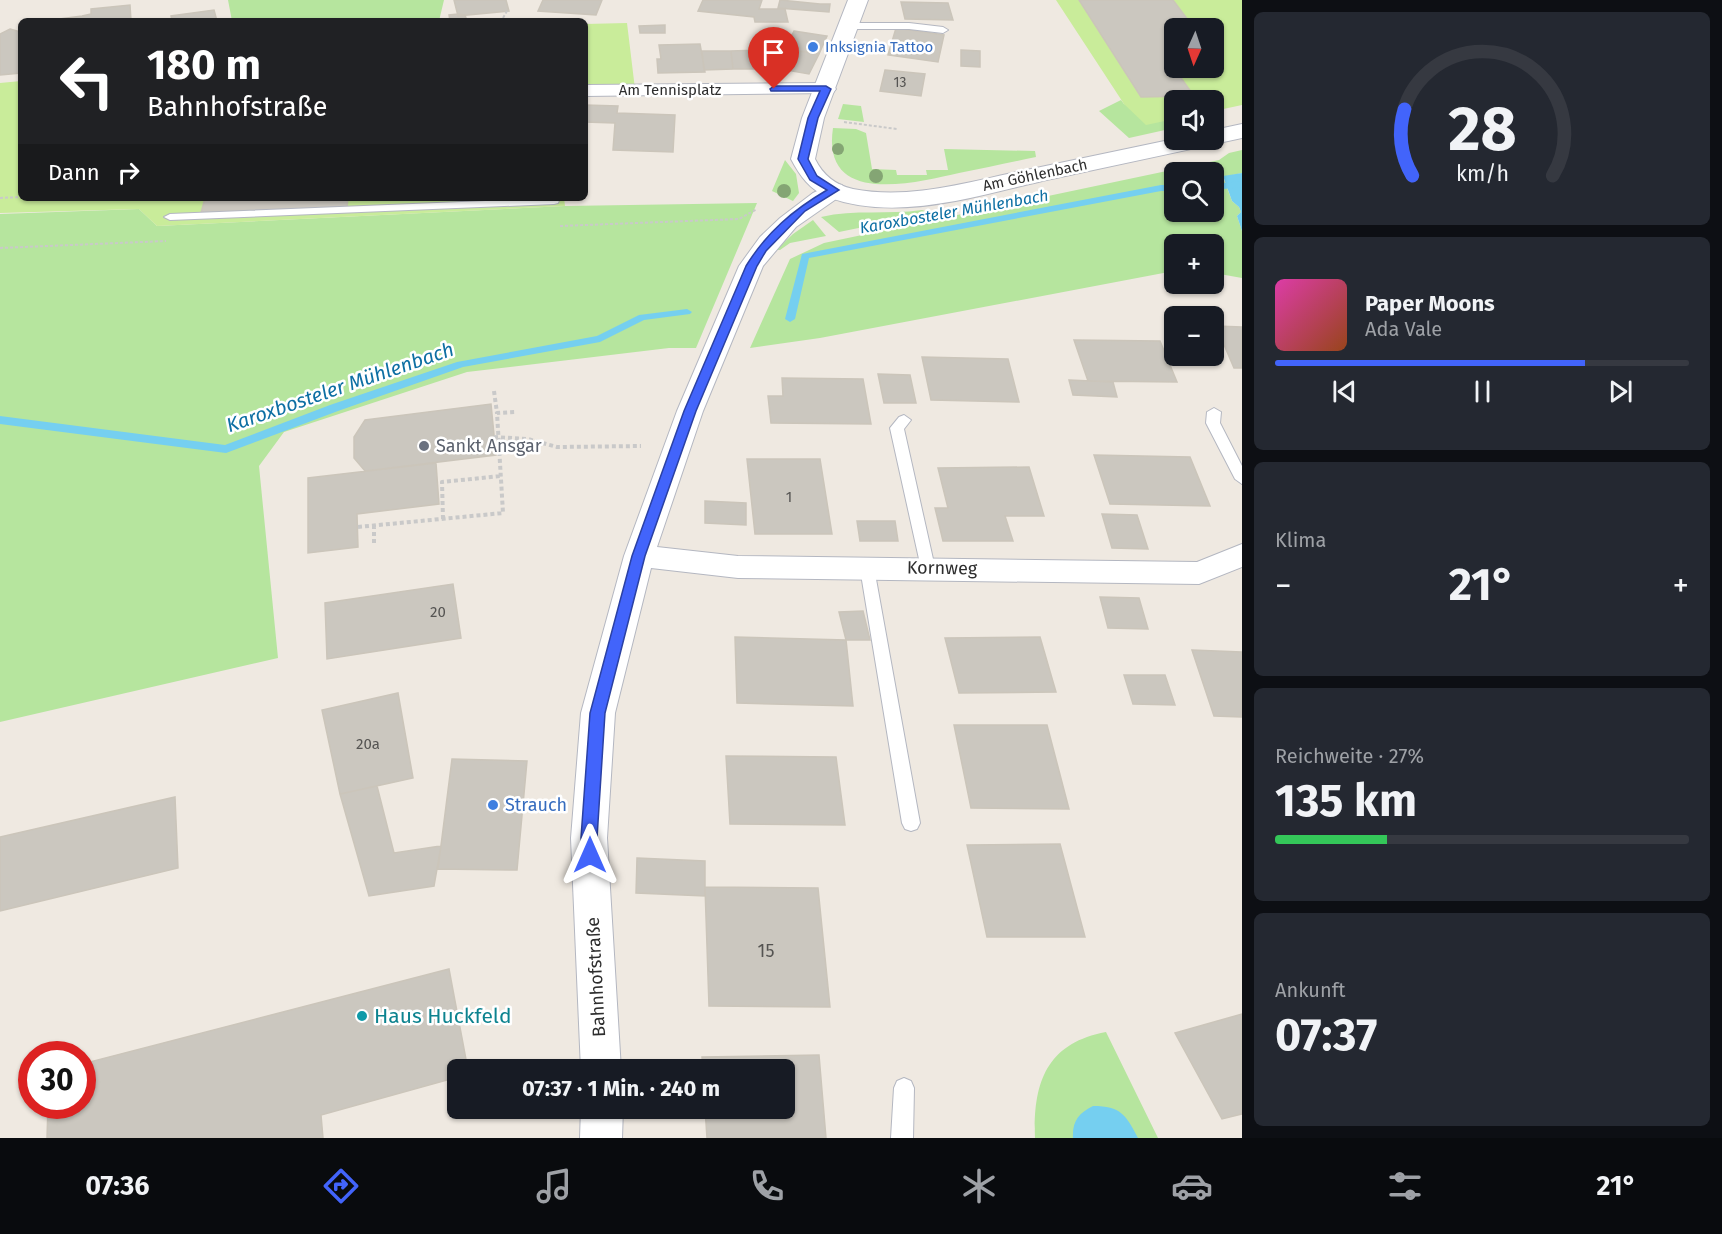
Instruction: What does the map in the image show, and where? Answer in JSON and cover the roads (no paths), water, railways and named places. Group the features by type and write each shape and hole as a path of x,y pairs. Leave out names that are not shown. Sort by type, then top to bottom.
{"street":[{"path":"834,190 814,177 803,159 813,118 826,89 858,0"},
{"name":"Am Tennisplatz","path":"588,91 826,89"},
{"path":"1224,135 1242,131"},
{"name":"Am Göhlenbach","path":"834,190 868,198 899,200 934,197 1164,148"},
{"name":"Bahnhofstraße","path":"600,1059 589,838 598,713 639,556 678,446 751,266 780,228 801,209 834,190"},
{"name":"Kornweg","path":"639,556 738,567 1199,573 1242,555"},
{"path":"601,1138 602,1119"}],"lane":[{"path":"849,26 909,26 943,30"},
{"path":"170,217 554,201"},
{"path":"1214,412 1213,423 1242,479"},
{"path":"904,420 897,428 928,568"},
{"path":"867,568 911,823"},
{"path":"902,1138 904,1088"}],"water":[{"path":"1242,173 1242,231 1237,216 1241,212 1232,201 1224,176"},
{"path":"1093,1106 1102,1106 1122,1113 1138,1138 1073,1138 1077,1118"}],"waterway":[{"name":"Karoxbosteler Mühlenbach","path":"1224,186 1242,184"},
{"name":"Karoxbosteler Mühlenbach","path":"790,319 805,256 1164,188"},
{"name":"Karoxbosteler Mühlenbach","path":"0,420 226,449 334,408 461,364 600,339 642,317 687,312"}],"place":[{"name":"Inksignia Tattoo","path":"813,47"},
{"name":"Sankt Ansgar","path":"424,446"},
{"name":"Strauch","path":"493,805"},
{"name":"Haus Huckfeld","path":"362,1016"}]}
